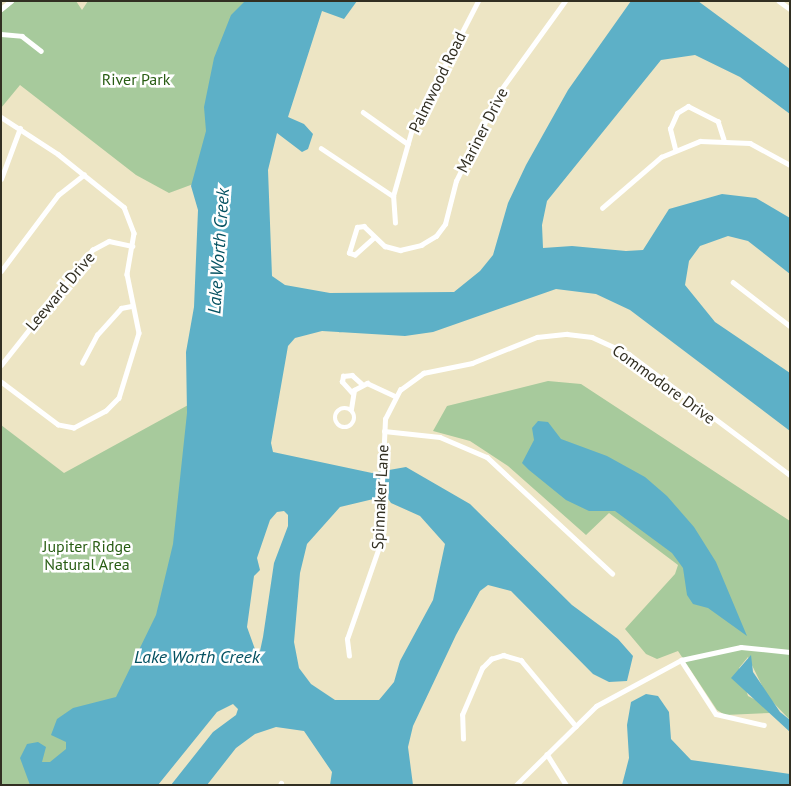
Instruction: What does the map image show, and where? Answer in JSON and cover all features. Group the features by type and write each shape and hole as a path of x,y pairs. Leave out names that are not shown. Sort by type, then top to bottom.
{"street":[{"path":"1,9 11,1"},
{"name":"Palmwood Road","path":"395,222 394,196 408,144 418,116 478,1"},
{"name":"Mariner Drive","path":"374,238 355,255 349,253 357,227 364,226 374,238 400,250 421,245 440,230 454,197 456,181 490,110 519,62 565,1"},
{"path":"779,1 790,9"},
{"path":"1,34 22,36 41,51"},
{"path":"675,149 670,129 677,113 688,106 698,108 718,121 724,139"},
{"path":"363,112 408,144"},
{"path":"1,117 20,128 84,175 124,208 134,233 127,274 131,306 139,333 130,369 119,398 91,421 74,428 58,425 1,382"},
{"path":"1,179 20,128"},
{"path":"602,208 675,149 700,141 724,139 760,147 790,165"},
{"path":"320,148 394,196"},
{"path":"1,271 58,195 84,175"},
{"name":"Leeward Drive","path":"1,365 92,250 109,241 132,246"},
{"path":"732,282 790,326"},
{"path":"82,364 97,335 113,316 122,308 131,306"},
{"name":"Commodore Drive","path":"384,431 395,396 414,378 432,370 472,363 538,337 586,336 628,354 790,475"},
{"path":"352,393 342,382 343,376 352,375 362,384"},
{"path":"351,409 334,414 334,426 343,428 355,421 358,416 351,409 352,393 362,384 376,384 395,396"},
{"name":"Spinnaker Lane","path":"349,656 347,639 376,561 384,431 440,436 487,457 612,573"},
{"path":"516,785 546,754 605,700 682,660 741,647 790,652"},
{"path":"463,738 462,715 482,668 491,659 503,654 521,660 576,726"},
{"path":"682,660 716,714 728,720 764,725"},
{"path":"546,754 566,785"}],"green space":[{"name":"River Park","path":"15,1 76,1 82,10 88,1 246,1 196,183 169,193 136,175 20,85 1,108 1,13"},
{"path":"548,381 581,384 790,521 790,720 767,696 748,657 739,668 748,696 764,704 770,713 725,715 717,710 678,651 657,659 646,654 625,629 675,574 678,565 609,513 586,535 508,466 470,441 433,431 447,406"},
{"name":"Jupiter Ridge Natural Area","path":"190,404 172,569 137,676 57,785 1,785 1,425 64,473"}],"water":[{"name":"Lake Worth Creek","path":"245,1 357,1 344,19 322,11 288,117 304,124 313,134 308,149 302,152 277,133 268,170 272,276 285,285 330,293 454,292 480,271 493,255 508,203 526,165 568,90 631,1 698,1 790,69 790,114 740,77 695,55 661,60 547,201 542,225 543,248 572,246 626,251 643,250 669,209 722,194 756,198 790,218 790,274 748,241 728,236 700,246 689,261 685,285 715,322 790,373 790,431 630,310 596,294 556,289 433,332 405,336 322,331 295,338 288,346 271,443 273,452 372,473 406,467 470,504 572,605 618,639 633,656 627,681 609,682 593,674 511,591 488,585 480,591 456,635 413,726 408,747 413,785 330,785 332,772 304,731 276,727 255,734 236,748 207,785 171,785 213,732 236,715 238,709 233,704 217,712 158,785 30,785 20,758 27,744 38,742 46,747 42,762 50,762 66,749 66,742 51,735 57,719 73,708 116,697 156,615 173,544 187,413 186,352 194,307 198,210 191,186 206,131 204,107 214,58 231,15","holes":["386,496 391,503 420,516 445,544 433,600 400,661 394,682 379,700 335,700 311,684 299,668 294,642 300,573 307,544 340,507","284,511 288,515 288,526 274,563 263,637 260,651 256,652 247,627 254,576 260,570 257,558 270,520 277,512"]},
{"path":"538,421 548,422 561,439 607,456 645,477 667,496 694,527 716,562 747,636 708,608 693,604 687,595 683,568 672,553 615,511 589,511 566,500 522,463 534,440 532,428"},
{"path":"751,655 753,672 780,712 790,720 790,732 731,678"},
{"path":"646,694 658,696 669,712 671,739 691,760 790,774 790,785 622,785 629,758 627,725 631,702"}]}
